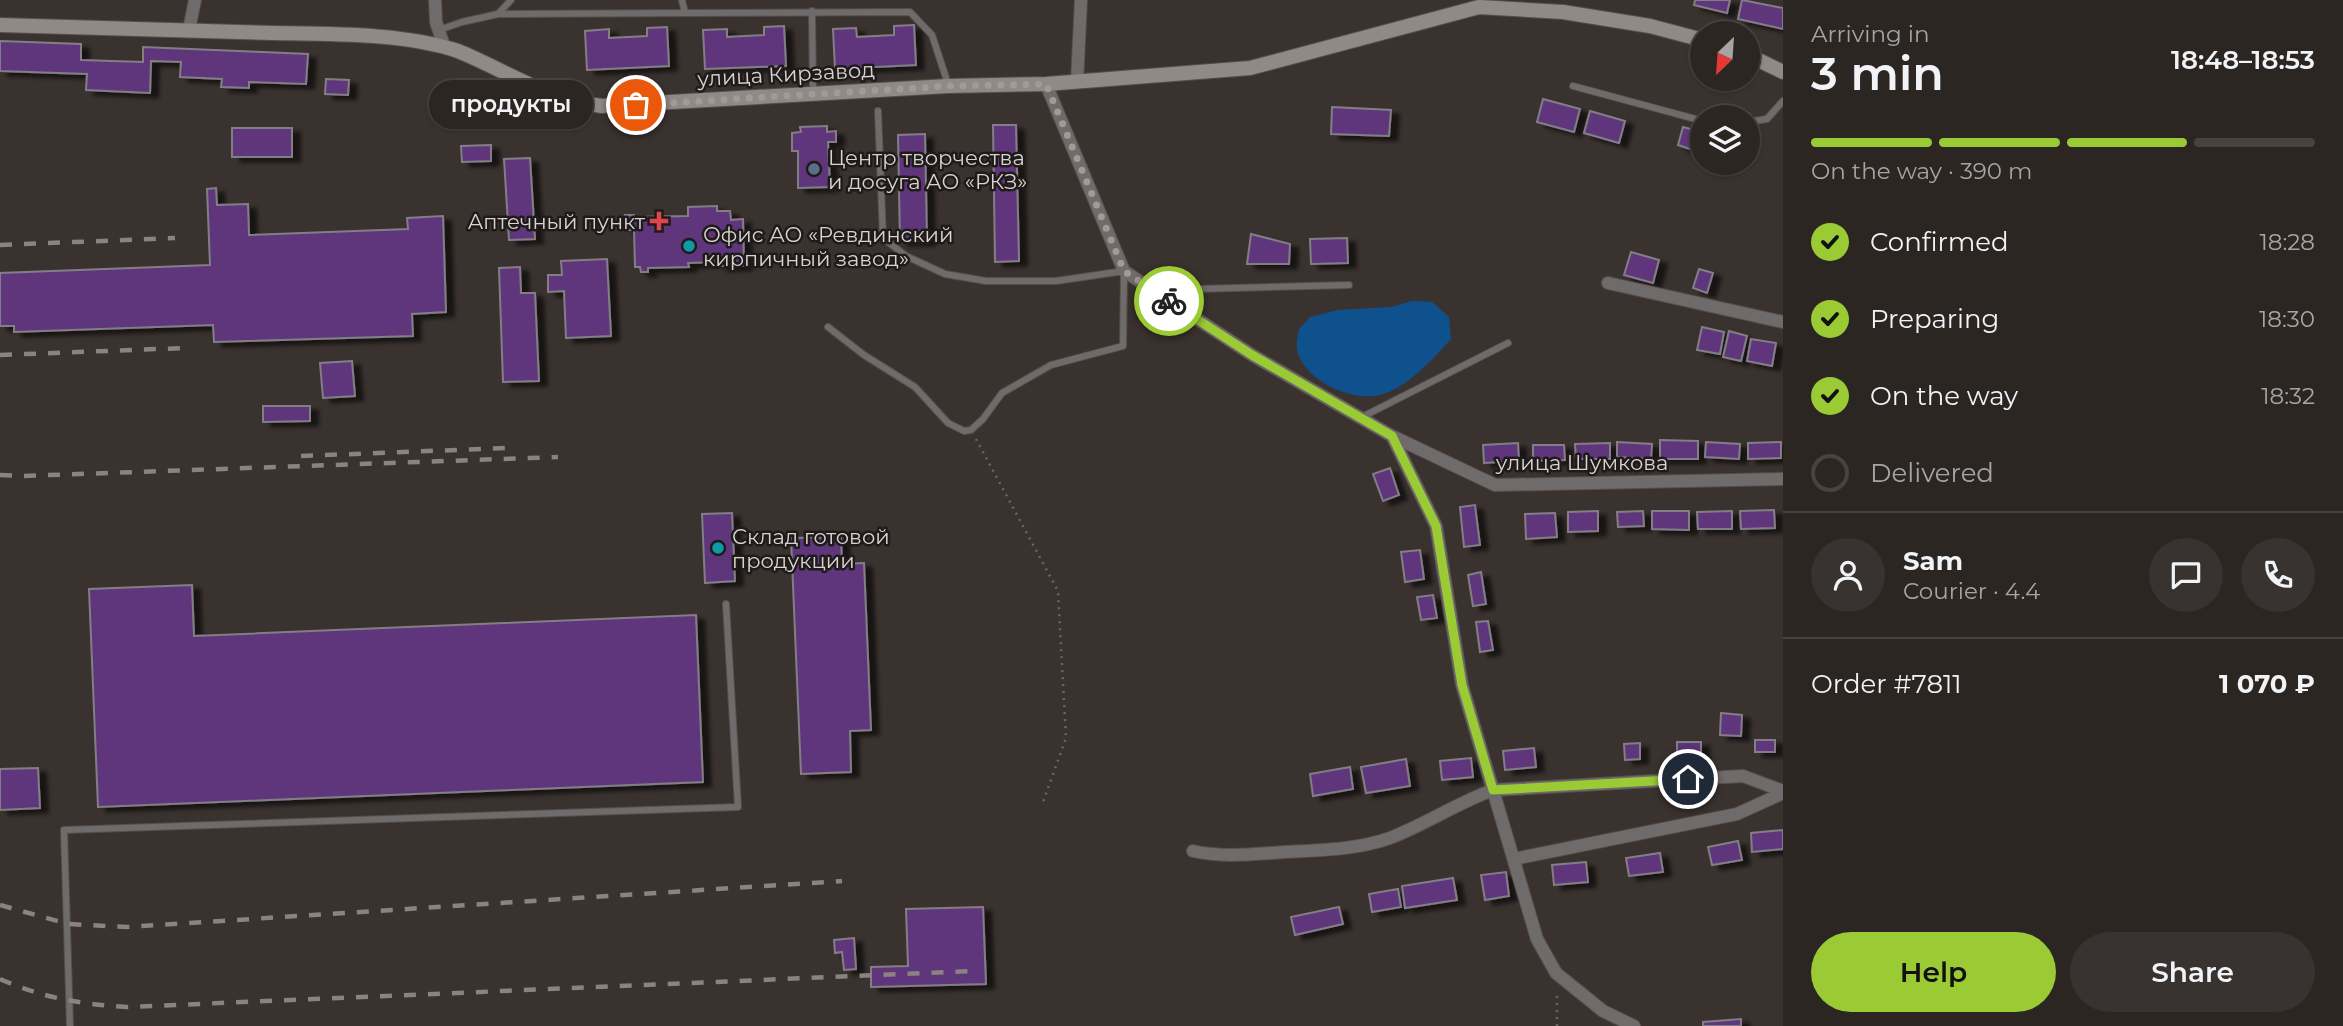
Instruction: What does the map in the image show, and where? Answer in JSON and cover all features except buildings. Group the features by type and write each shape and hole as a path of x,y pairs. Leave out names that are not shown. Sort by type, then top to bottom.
{"street":[{"path":"189,30 195,0"},
{"path":"435,0 435,14 444,46"},
{"path":"1077,82 1081,0"},
{"name":"улица Кирзавод","path":"0,25 365,37 444,46 469,55 550,95 591,105 615,106 948,86 1046,84 1250,68 1479,7 1563,12 1650,26 1690,37"},
{"path":"1760,61 1783,72"},
{"path":"1046,84 1124,271"},
{"name":"улица Шумкова","path":"1124,271 1252,355 1360,418 1495,485 1783,479"},
{"path":"1608,283 1783,322"},
{"path":"1392,436 1436,526 1462,685 1537,939 1556,973 1603,1011 1634,1026"},
{"path":"1193,851 1238,855 1345,849 1365,845 1412,829 1468,799 1493,790 1743,776 1783,792"},
{"path":"1514,859 1737,814 1783,792"}],"lane":[{"path":"498,14 511,0"},
{"path":"682,0 685,13"},
{"path":"812,12 813,94"},
{"path":"439,30 498,14 910,12 932,35 948,86"},
{"path":"1573,86 1690,118"},
{"path":"1760,120 1767,119 1783,101"},
{"path":"828,327 864,355 915,387 948,423 956,428 971,430 983,419 1002,393 1041,371 1123,346 1124,271 1056,281 986,281 945,274 906,256 883,238 878,111"},
{"path":"1153,290 1349,285"},
{"path":"1360,418 1508,343"},
{"path":"70,1026 64,830 738,807 726,604"}],"path":[{"path":"971,430 1058,591 1066,738 1043,802"},
{"path":"1556,973 1557,1026"}],"water":[{"path":"1412,301 1432,302 1449,317 1451,339 1419,372 1390,392 1369,396 1343,392 1319,380 1301,361 1297,350 1299,329 1310,317 1338,310 1391,307"}],"railway":[{"path":"0,245 175,238"},
{"path":"0,355 185,348"},
{"path":"301,456 506,448"},
{"path":"0,475 558,457"},
{"path":"0,905 68,924 127,927 842,881"},
{"path":"0,979 62,999 127,1007 972,971"}],"way so far":[{"path":"636,105 948,86 1046,84 1124,271 1169,301"}],"place":[{"name":"продукты","path":"636,105"},
{"name":"Центр творчества и досуга АО «РКЗ»","path":"814,169"},
{"name":"Аптечный пункт","path":"659,221"},
{"name":"Офис АО «Ревдинский кирпичный завод»","path":"689,246"},
{"name":"Склад готовой продукции","path":"718,548"}],"route":[{"path":"1169,301 1252,355 1392,436 1436,526 1462,685 1493,790 1688,779"}]}
